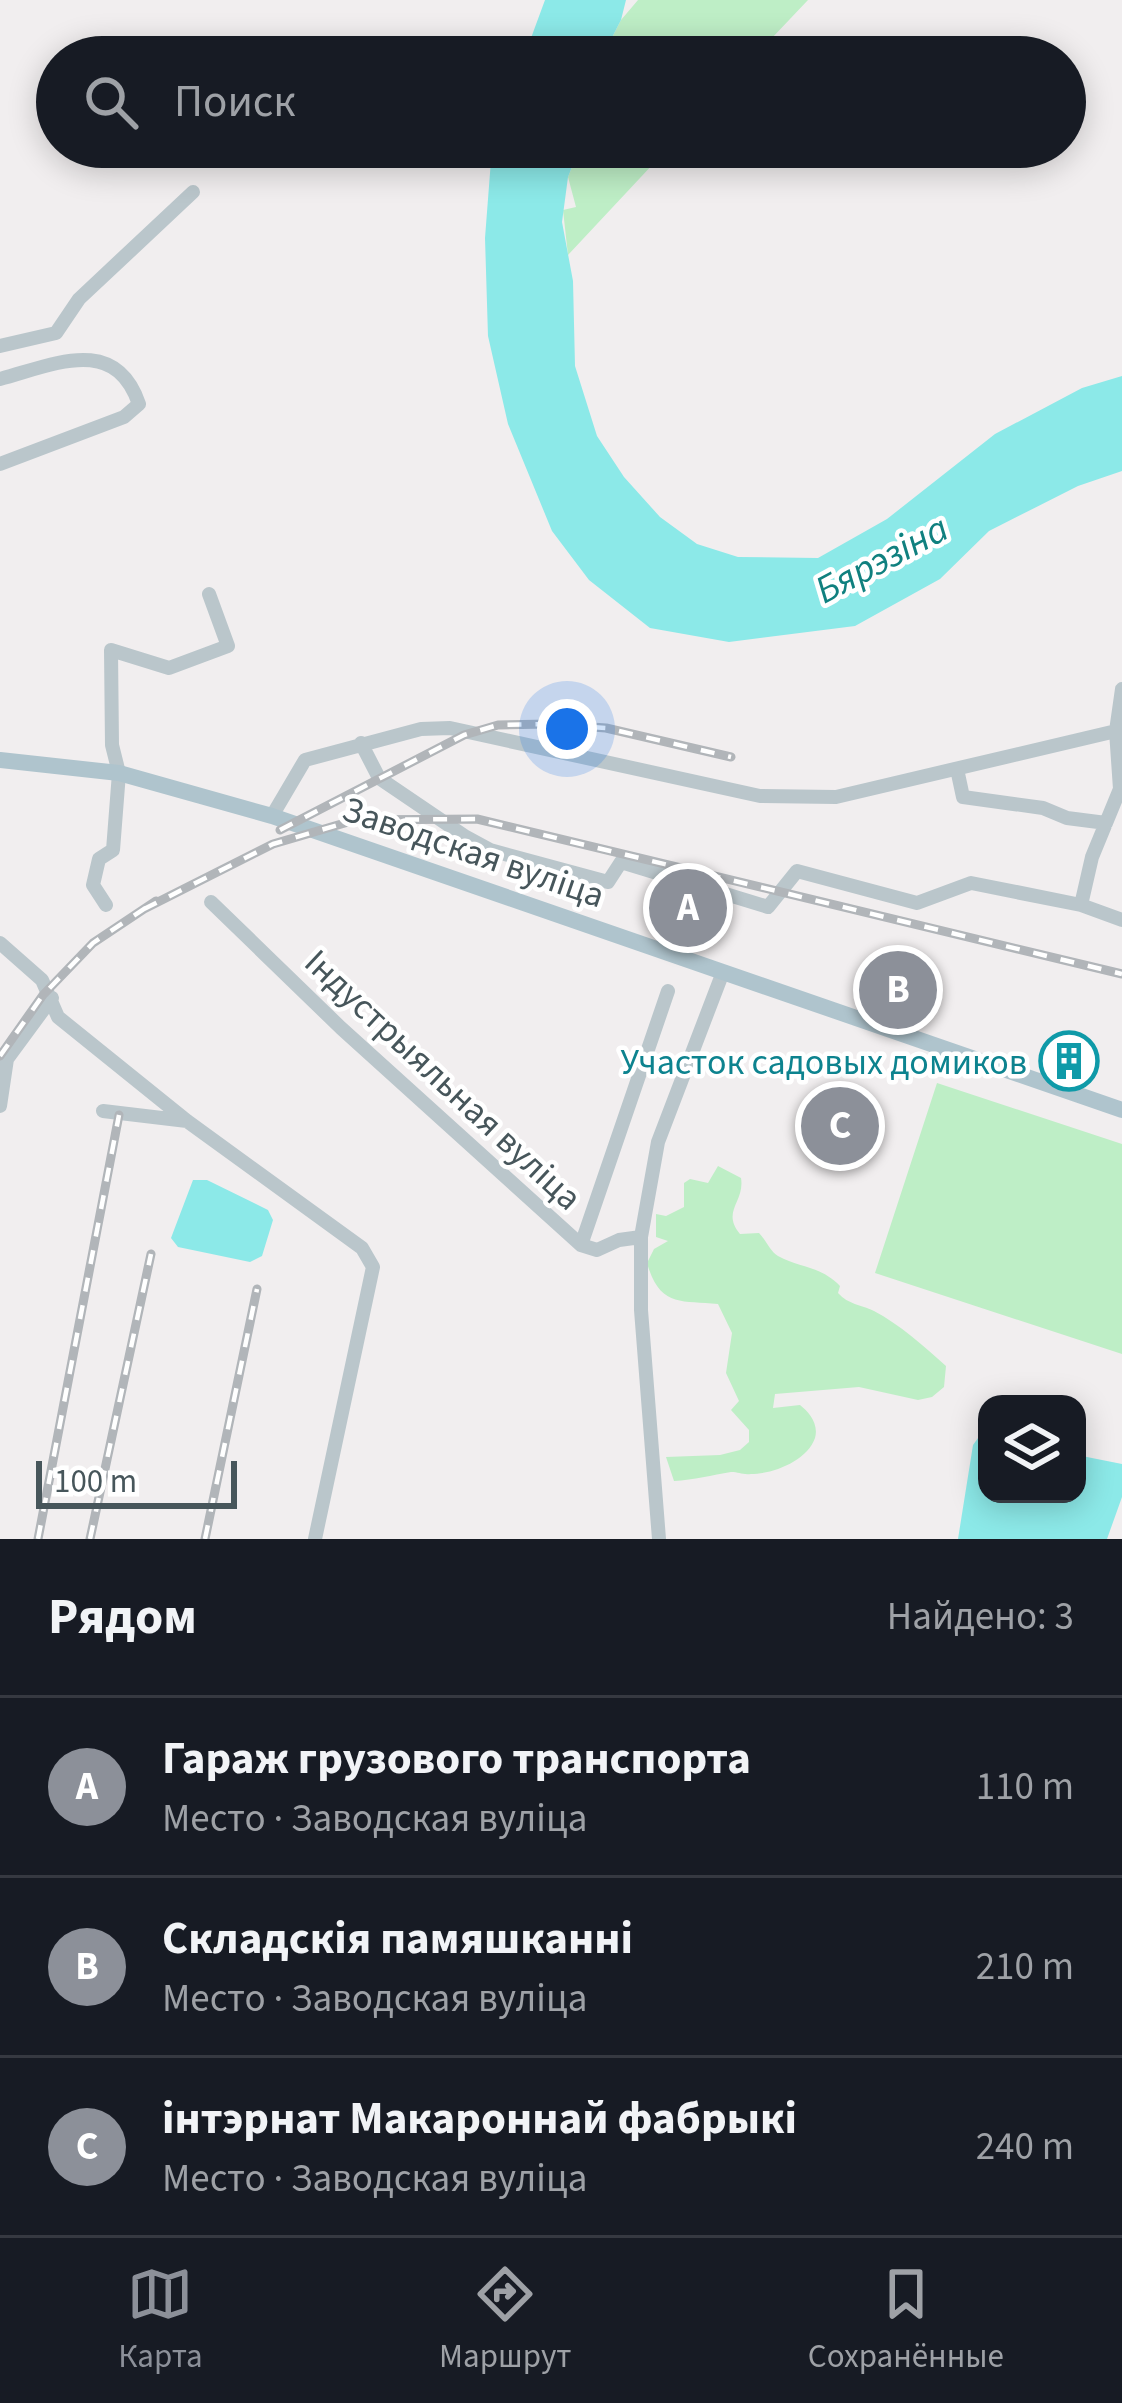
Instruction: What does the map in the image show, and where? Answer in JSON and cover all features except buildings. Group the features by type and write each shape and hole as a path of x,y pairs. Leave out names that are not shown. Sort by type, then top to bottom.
{"main road":[{"name":"Заводская вуліца","path":"0,760 119,772 272,816 1122,1110"}],"street":[{"path":"0,346 56,333 79,298 193,192"},
{"path":"0,379 85,358 116,367 132,385 139,404 124,418 0,464"},
{"path":"106,905 93,885 99,859 113,850 119,772 112,745 111,650 170,668 228,646 209,594"},
{"path":"1081,905 1092,857 1120,789 1116,731 1122,689"},
{"path":"272,816 305,760 422,729 450,728 760,796 836,797 1116,731"},
{"path":"361,743 379,778 466,837 490,850 608,882 621,862 768,907 797,871 917,903 971,883 1081,905 1122,920"},
{"path":"957,769 963,797 1106,823"},
{"name":"Індустрыяльная вуліца","path":"211,902 341,1028 581,1245 597,1250 641,1237"},
{"path":"0,943 42,980 58,1018 187,1121 362,1248 373,1267 315,1539"},
{"path":"659,1539 640,1310 641,1237 658,1142 722,972"},
{"path":"581,1245 668,991"},
{"path":"0,1106 7,1058 52,998"},
{"path":"103,1112 187,1121"}],"green space":[{"path":"638,0 808,0 774,36 613,36"},
{"path":"572,168 649,168 568,255 563,210 576,207 568,177"},
{"path":"937,1083 1122,1144 1122,1354 875,1273"},
{"path":"718,1166 741,1178 733,1213 740,1234 759,1233 778,1256 825,1275 840,1286 838,1293 846,1300 902,1329 946,1366 944,1387 918,1400 859,1387 775,1394 773,1408 800,1405 812,1419 815,1438 805,1453 769,1472 674,1481 666,1457 720,1455 740,1450 749,1442 749,1430 731,1410 739,1401 726,1373 732,1333 718,1304 665,1295 647,1263 654,1249 668,1241 656,1237 656,1214 666,1216 684,1207 684,1183 690,1179 708,1183"}],"water":[{"path":"545,0 626,0 613,36 532,36"},
{"name":"Бярэзіна","path":"490,168 572,168 562,222 573,281 575,366 597,436 624,477 660,517 697,544 738,557 818,558 887,519 995,434 1082,388 1122,376 1122,471 1078,486 989,531 940,579 855,626 729,642 650,628 589,580 552,531 508,424 488,336 485,238"},
{"path":"193,1180 207,1180 268,1210 273,1220 262,1256 250,1262 178,1247 171,1238"},
{"path":"978,1438 978,1503 1086,1503 1086,1457 1122,1464 1122,1497 1107,1539 958,1539"}],"railway":[{"path":"280,830 464,735 498,725 606,728 731,757"},
{"path":"144,909 273,844 355,820 477,819 1122,974"},
{"path":"0,1056 43,995 93,943 156,901"},
{"path":"38,1539 119,1115"},
{"path":"90,1539 151,1254"},
{"path":"205,1539 257,1289"}],"place":[{"name":"Гараж грузового транспорта","path":"688,908"},
{"name":"Складскія памяшканні","path":"898,990"},
{"name":"Участок садовых домиков","path":"1069,1061"},
{"name":"інтэрнат Макароннай фабрыкі","path":"840,1126"}]}
